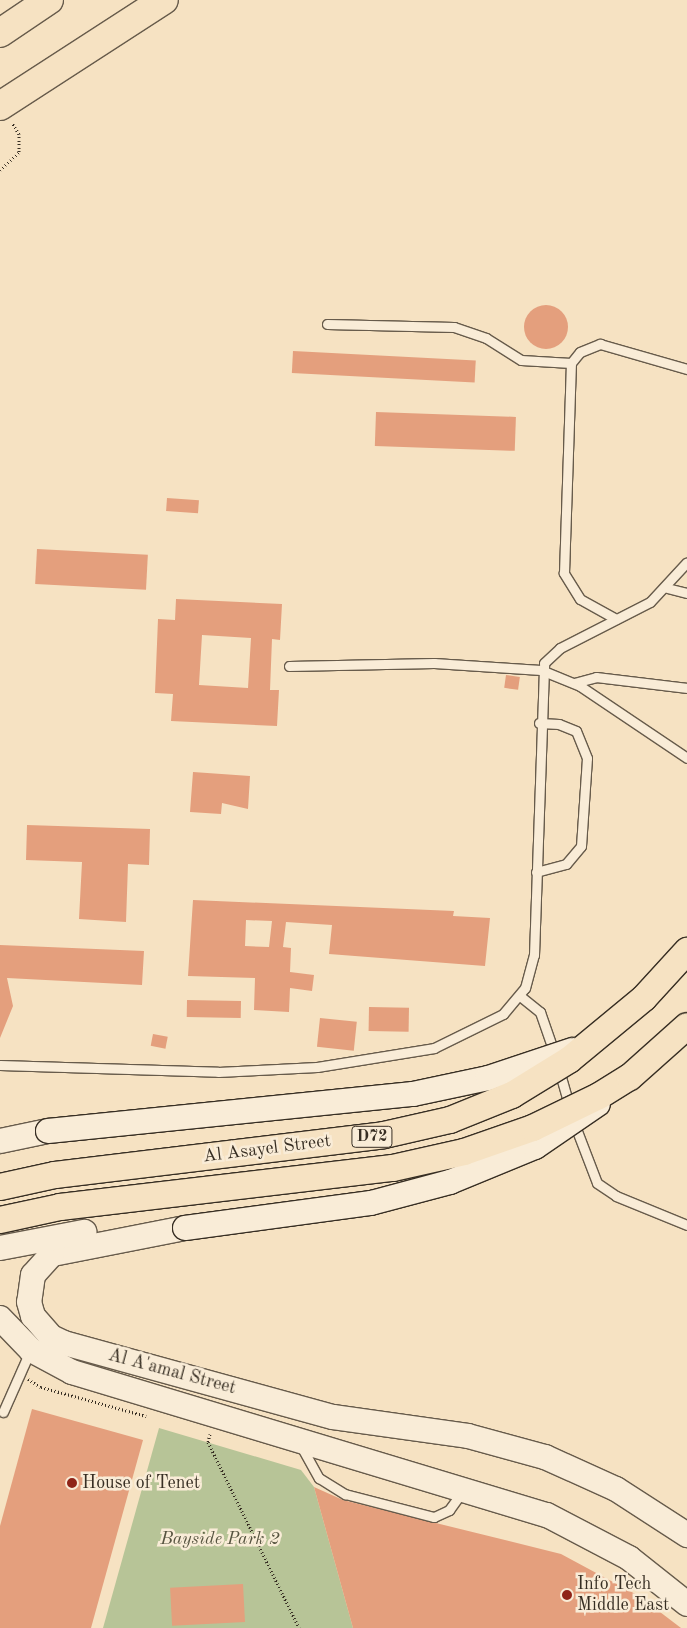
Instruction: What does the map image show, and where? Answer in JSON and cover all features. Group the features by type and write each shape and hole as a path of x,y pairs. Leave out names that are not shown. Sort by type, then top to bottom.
{"highway":[{"path":"0,34 49,0"},
{"path":"5,113 143,7 164,0"}],"main road":[{"name":"Al Asayel Street","path":"0,1187 55,1175 417,1129 512,1095 596,1039 644,998 687,951"},
{"name":"Al Asayel Street","path":"0,1220 60,1207 429,1162 533,1128 630,1077 687,1026"}],"street":[{"path":"0,1141 48,1131 413,1094 497,1075 596,1039"},
{"name":"Al A'amal Street","path":"0,1248 185,1228 371,1203 450,1182 561,1132 630,1077"},
{"name":"Al A'amal Street","path":"59,1242 41,1263 29,1288 33,1316 58,1340 333,1417 507,1445 616,1489 687,1535"},
{"name":"Al A'amal Street","path":"0,1318 31,1350 72,1372 518,1504 582,1531 629,1558 687,1604"}],"lane":[{"path":"327,324 454,327 476,332 521,360 571,363"},
{"path":"616,619 580,599 564,573 571,363 580,352 600,344 687,369"},
{"path":"0,1065 218,1072 350,1063 453,1042 495,1019 520,996 534,955 541,670 553,652 616,619 667,588 687,562"},
{"path":"667,588 687,593"},
{"path":"290,666 434,663 541,670 574,683 687,758"},
{"path":"574,683 596,676 687,688"},
{"path":"536,872 566,864 581,846 587,758 576,731 559,724 539,723"},
{"path":"520,996 544,1019 586,1162 597,1183 616,1196 687,1225"},
{"path":"3,1412 31,1350"},
{"path":"298,1439 318,1478 338,1492 434,1517 449,1510 465,1488"}],"path":[{"path":"0,170 19,152 19,134 5,113"},
{"path":"210,1434 208,1442 299,1628"}],"green space":[{"name":"Bayside Park 2","path":"159,1428 301,1470 314,1487 353,1628 103,1628"}],"building":[{"path":"550,305 562,311 567,318 567,336 562,343 555,348 542,349 534,346 527,339 524,323 527,315 534,308"},
{"path":"293,351 476,361 475,383 292,373"},
{"path":"376,412 516,417 515,451 375,446"},
{"path":"167,498 199,500 198,513 166,511"},
{"path":"37,549 148,555 146,590 35,584"},
{"path":"176,599 282,604 280,640 272,639 270,690 279,690 277,726 171,721 173,694 155,693 158,619 175,620","holes":["202,635 251,638 248,688 199,685"]},
{"path":"506,675 520,677 518,690 504,688"},
{"path":"193,772 250,776 248,809 222,803 221,814 190,812"},
{"path":"27,825 150,829 149,865 128,864 126,922 79,919 82,862 26,860"},
{"path":"193,900 454,911 453,916 490,918 485,966 329,954 332,925 286,922 283,947 291,948 290,972 314,975 312,991 290,988 289,1012 254,1010 255,978 188,976","holes":["246,920 272,921 269,947 245,946"]},
{"path":"0,945 144,951 142,985 7,978 13,1006 0,1038"},
{"path":"187,1000 241,1001 241,1018 187,1017"},
{"path":"369,1007 409,1008 409,1032 369,1031"},
{"path":"320,1018 357,1022 354,1051 317,1047"},
{"path":"153,1034 168,1037 165,1049 151,1046"},
{"name":"House of Tenet","path":"32,1409 143,1440 91,1628 0,1628 0,1526"},
{"path":"314,1487 343,1500 561,1554 639,1596 681,1628 353,1628"},
{"path":"243,1584 245,1622 172,1626 170,1588"}],"place":[{"name":"House of Tenet","path":"72,1483"},
{"name":"Info Tech Middle East","path":"567,1595"}]}
